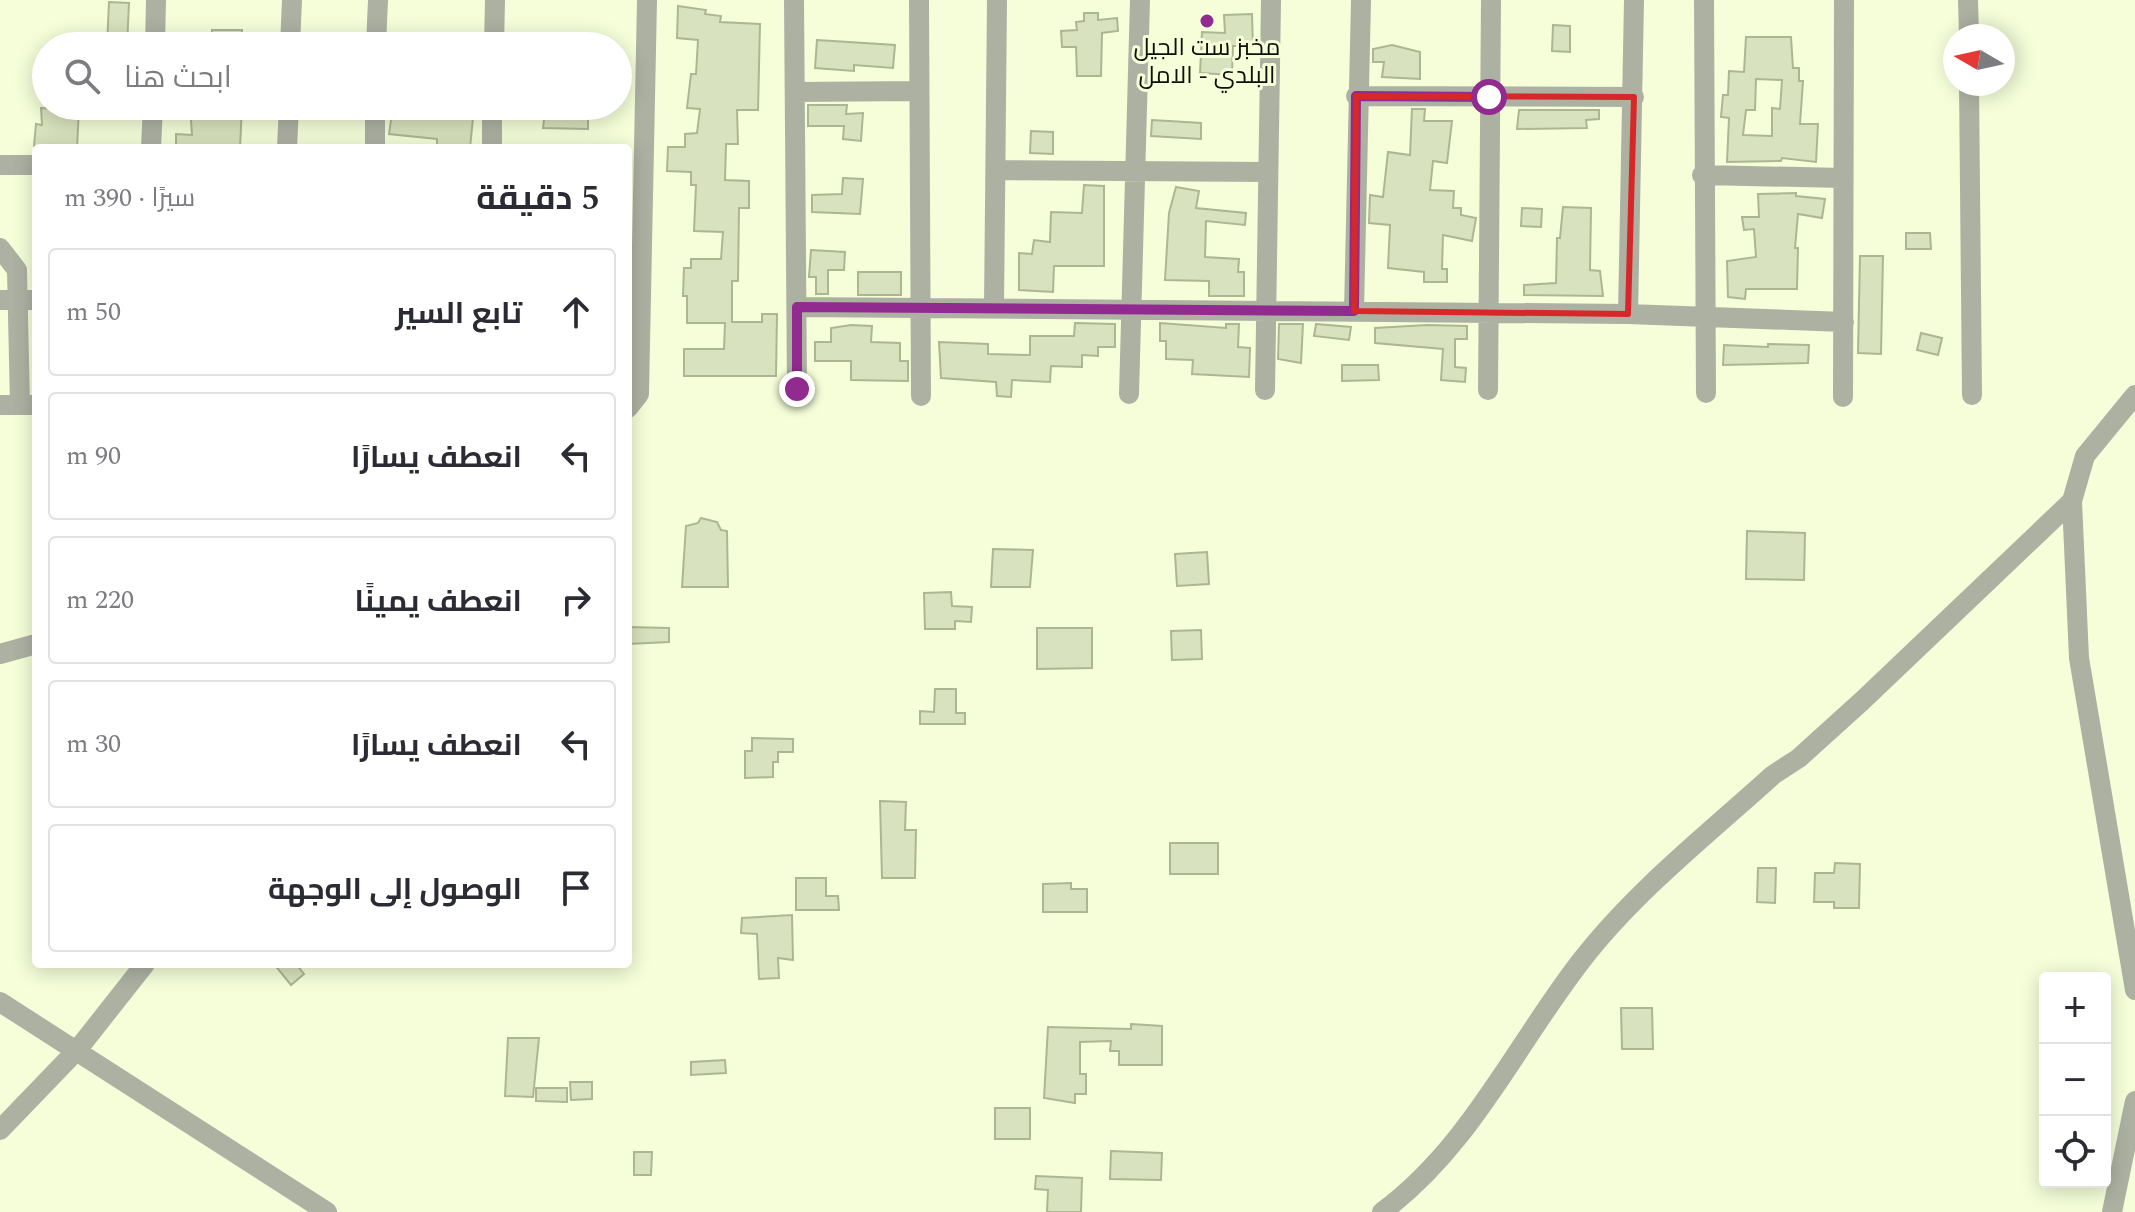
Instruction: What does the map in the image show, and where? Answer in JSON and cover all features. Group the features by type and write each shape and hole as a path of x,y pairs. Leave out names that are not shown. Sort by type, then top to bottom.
{"street":[{"path":"155,32 156,0"},
{"path":"291,32 292,0"},
{"path":"377,32 378,0"},
{"path":"494,32 495,0"},
{"path":"632,403 639,394 647,0"},
{"path":"794,0 797,389"},
{"path":"919,0 921,396"},
{"path":"994,307 997,0"},
{"path":"1129,394 1138,170 1140,0"},
{"path":"1265,390 1271,0"},
{"path":"1354,311 1356,96 1361,0"},
{"path":"1488,390 1491,0"},
{"path":"1628,314 1634,0"},
{"path":"1704,0 1702,175 1706,393"},
{"path":"1843,397 1844,0"},
{"path":"1968,0 1969,24"},
{"path":"795,92 919,91"},
{"path":"1356,96 1634,97"},
{"path":"1969,96 1972,395"},
{"path":"151,144 152,120"},
{"path":"287,144 288,120"},
{"path":"375,120 375,144"},
{"path":"492,120 492,144"},
{"path":"0,165 32,165"},
{"path":"996,170 1267,172"},
{"path":"1702,175 1843,178"},
{"path":"0,248 17,270 19,405"},
{"path":"797,307 1628,314 1844,322"},
{"path":"2135,395 2085,456 2072,501 2079,658 2135,990"},
{"path":"1382,1212 1445,1155 1490,1096 1535,1023 1627,908 1773,775 1799,758 1862,701 2072,501"},
{"path":"0,654 32,645"},
{"path":"0,1130 78,1049 142,968"},
{"path":"0,1002 78,1049 327,1212"},
{"path":"2112,1212 2135,1101"}],"highlighted area":[{"path":"1356,96 1634,97 1628,314 1354,311"}],"building":[{"path":"109,2 129,3 128,32 108,32"},
{"path":"678,6 706,10 705,14 721,16 720,22 760,24 758,110 737,110 738,144 726,144 725,180 749,181 749,208 739,208 738,281 732,281 732,322 762,322 762,314 777,314 776,376 684,376 684,349 724,349 725,323 687,323 687,296 683,296 684,268 691,268 691,259 721,259 723,232 694,231 696,185 691,185 691,172 667,171 668,147 685,147 685,134 697,133 700,109 687,108 691,74 696,74 698,40 677,38"},
{"path":"1084,13 1098,13 1098,20 1117,18 1118,31 1102,33 1101,76 1077,76 1076,47 1062,47 1061,31 1077,30 1076,22 1084,21"},
{"path":"1252,14 1253,46 1233,46 1232,75 1200,73 1202,32 1225,33 1224,15"},
{"path":"1553,25 1570,26 1570,52 1552,51"},
{"path":"212,30 242,30 242,32"},
{"path":"1746,37 1791,37 1793,68 1799,68 1799,81 1803,81 1800,124 1818,124 1816,162 1782,158 1781,161 1727,162 1729,118 1721,117 1723,95 1728,95 1729,71 1744,72","holes":["1756,79 1782,80 1780,109 1772,108 1772,136 1743,135 1746,110 1755,110"]},
{"path":"817,40 895,45 893,68 854,65 854,71 815,68"},
{"path":"1392,45 1420,52 1420,79 1382,77 1384,62 1373,62 1373,49"},
{"path":"808,105 847,105 846,114 863,113 861,141 843,139 844,126 808,126"},
{"path":"1412,109 1425,109 1424,121 1452,121 1447,163 1433,161 1430,190 1454,191 1453,208 1461,208 1461,215 1476,218 1472,241 1443,235 1442,269 1447,269 1447,282 1424,282 1424,272 1388,268 1390,225 1369,223 1370,195 1383,197 1388,152 1410,155"},
{"path":"1519,110 1599,110 1599,119 1586,120 1587,128 1517,129"},
{"path":"42,120 78,120 77,144 34,144 36,124 42,125"},
{"path":"191,120 241,120 240,144 176,144 176,134 192,135"},
{"path":"391,120 473,120 470,144 437,144 437,139 389,134"},
{"path":"544,120 588,120 588,129 543,128"},
{"path":"1152,120 1201,123 1201,139 1151,136"},
{"path":"1031,131 1053,132 1053,154 1030,153"},
{"path":"843,178 863,179 860,214 812,212 812,195 842,194"},
{"path":"1084,185 1104,186 1104,266 1054,266 1053,292 1019,290 1019,253 1032,254 1034,240 1050,242 1051,212 1082,213"},
{"path":"1176,187 1199,191 1196,208 1246,213 1245,225 1206,221 1205,257 1239,259 1238,272 1244,272 1244,296 1209,296 1209,281 1165,280 1169,213"},
{"path":"1796,193 1796,196 1825,199 1822,218 1798,214 1795,248 1798,248 1797,289 1746,289 1745,299 1728,297 1727,261 1756,257 1754,229 1744,230 1742,217 1759,217 1758,194"},
{"path":"1563,207 1591,208 1590,270 1600,271 1603,296 1524,295 1524,285 1556,283 1557,238 1560,238"},
{"path":"1522,208 1542,209 1541,227 1521,226"},
{"path":"1906,233 1930,233 1931,249 1906,249"},
{"path":"811,250 845,252 844,270 828,270 828,294 816,294 816,277 809,277"},
{"path":"1860,256 1883,256 1881,354 1858,353"},
{"path":"858,272 901,272 901,295 858,295"},
{"path":"1075,323 1115,324 1115,347 1098,347 1098,356 1082,355 1082,367 1051,366 1050,382 1012,380 1011,397 997,396 996,382 941,378 939,342 988,344 988,354 1030,355 1030,336 1074,336"},
{"path":"1160,323 1226,328 1226,324 1239,324 1238,347 1250,348 1249,377 1192,374 1193,360 1166,359 1166,341 1160,341"},
{"path":"1279,324 1303,324 1301,363 1278,359"},
{"path":"1316,324 1351,327 1349,340 1314,336"},
{"path":"872,326 871,342 900,343 900,361 908,361 908,381 851,380 851,361 815,361 815,342 831,342 831,328"},
{"path":"1467,326 1467,339 1455,339 1455,367 1466,368 1465,382 1441,380 1443,349 1375,343 1375,328"},
{"path":"1921,333 1942,338 1938,355 1917,350"},
{"path":"1768,344 1809,345 1808,363 1723,365 1724,345 1768,347"},
{"path":"1342,365 1378,365 1379,380 1342,381"},
{"path":"701,518 717,522 721,530 727,531 728,587 682,587 686,526 698,523"},
{"path":"1747,531 1805,533 1804,580 1746,579"},
{"path":"993,549 1033,550 1030,587 991,587"},
{"path":"1207,552 1209,584 1177,586 1175,554"},
{"path":"951,592 952,606 972,607 971,622 955,621 955,629 925,629 924,593"},
{"path":"632,627 669,628 669,642 632,644"},
{"path":"1037,628 1092,628 1092,668 1037,669"},
{"path":"1201,630 1202,659 1172,660 1171,631"},
{"path":"935,689 956,689 956,713 965,713 965,724 920,724 920,711 934,712"},
{"path":"752,738 793,739 793,752 778,752 778,762 773,762 773,777 745,778 745,751 752,751"},
{"path":"880,801 906,802 905,830 916,830 915,878 882,878"},
{"path":"1170,843 1218,843 1218,874 1170,874"},
{"path":"1835,863 1860,864 1859,908 1834,908 1834,902 1814,902 1815,873 1834,873"},
{"path":"1758,868 1776,868 1775,903 1757,902"},
{"path":"796,878 826,878 826,896 838,896 839,910 796,910"},
{"path":"1071,883 1071,889 1087,889 1087,912 1043,912 1043,884"},
{"path":"792,915 793,960 778,958 779,978 759,979 757,934 741,933 742,918"},
{"path":"277,968 299,968 304,974 291,985"},
{"path":"1621,1008 1652,1008 1653,1049 1622,1049"},
{"path":"1131,1024 1162,1026 1162,1065 1119,1065 1119,1051 1110,1051 1111,1041 1080,1042 1080,1074 1086,1074 1086,1094 1075,1094 1075,1103 1044,1098 1048,1027 1131,1029"},
{"path":"508,1038 539,1038 533,1097 505,1096"},
{"path":"725,1060 726,1073 691,1075 691,1062"},
{"path":"570,1082 592,1082 592,1099 571,1100"},
{"path":"536,1088 567,1088 567,1102 536,1101"},
{"path":"995,1108 1030,1108 1030,1139 995,1139"},
{"path":"1111,1151 1162,1153 1161,1180 1110,1179"},
{"path":"634,1152 652,1152 651,1175 634,1175"},
{"path":"1036,1176 1082,1178 1081,1212 1047,1212 1048,1190 1035,1189"}],"place":[{"name":"مخبز ست الجيل البلدي - الامل","path":"1207,21"}],"route":[{"path":"797,389 797,307 1354,311 1356,96 1489,97"}]}
